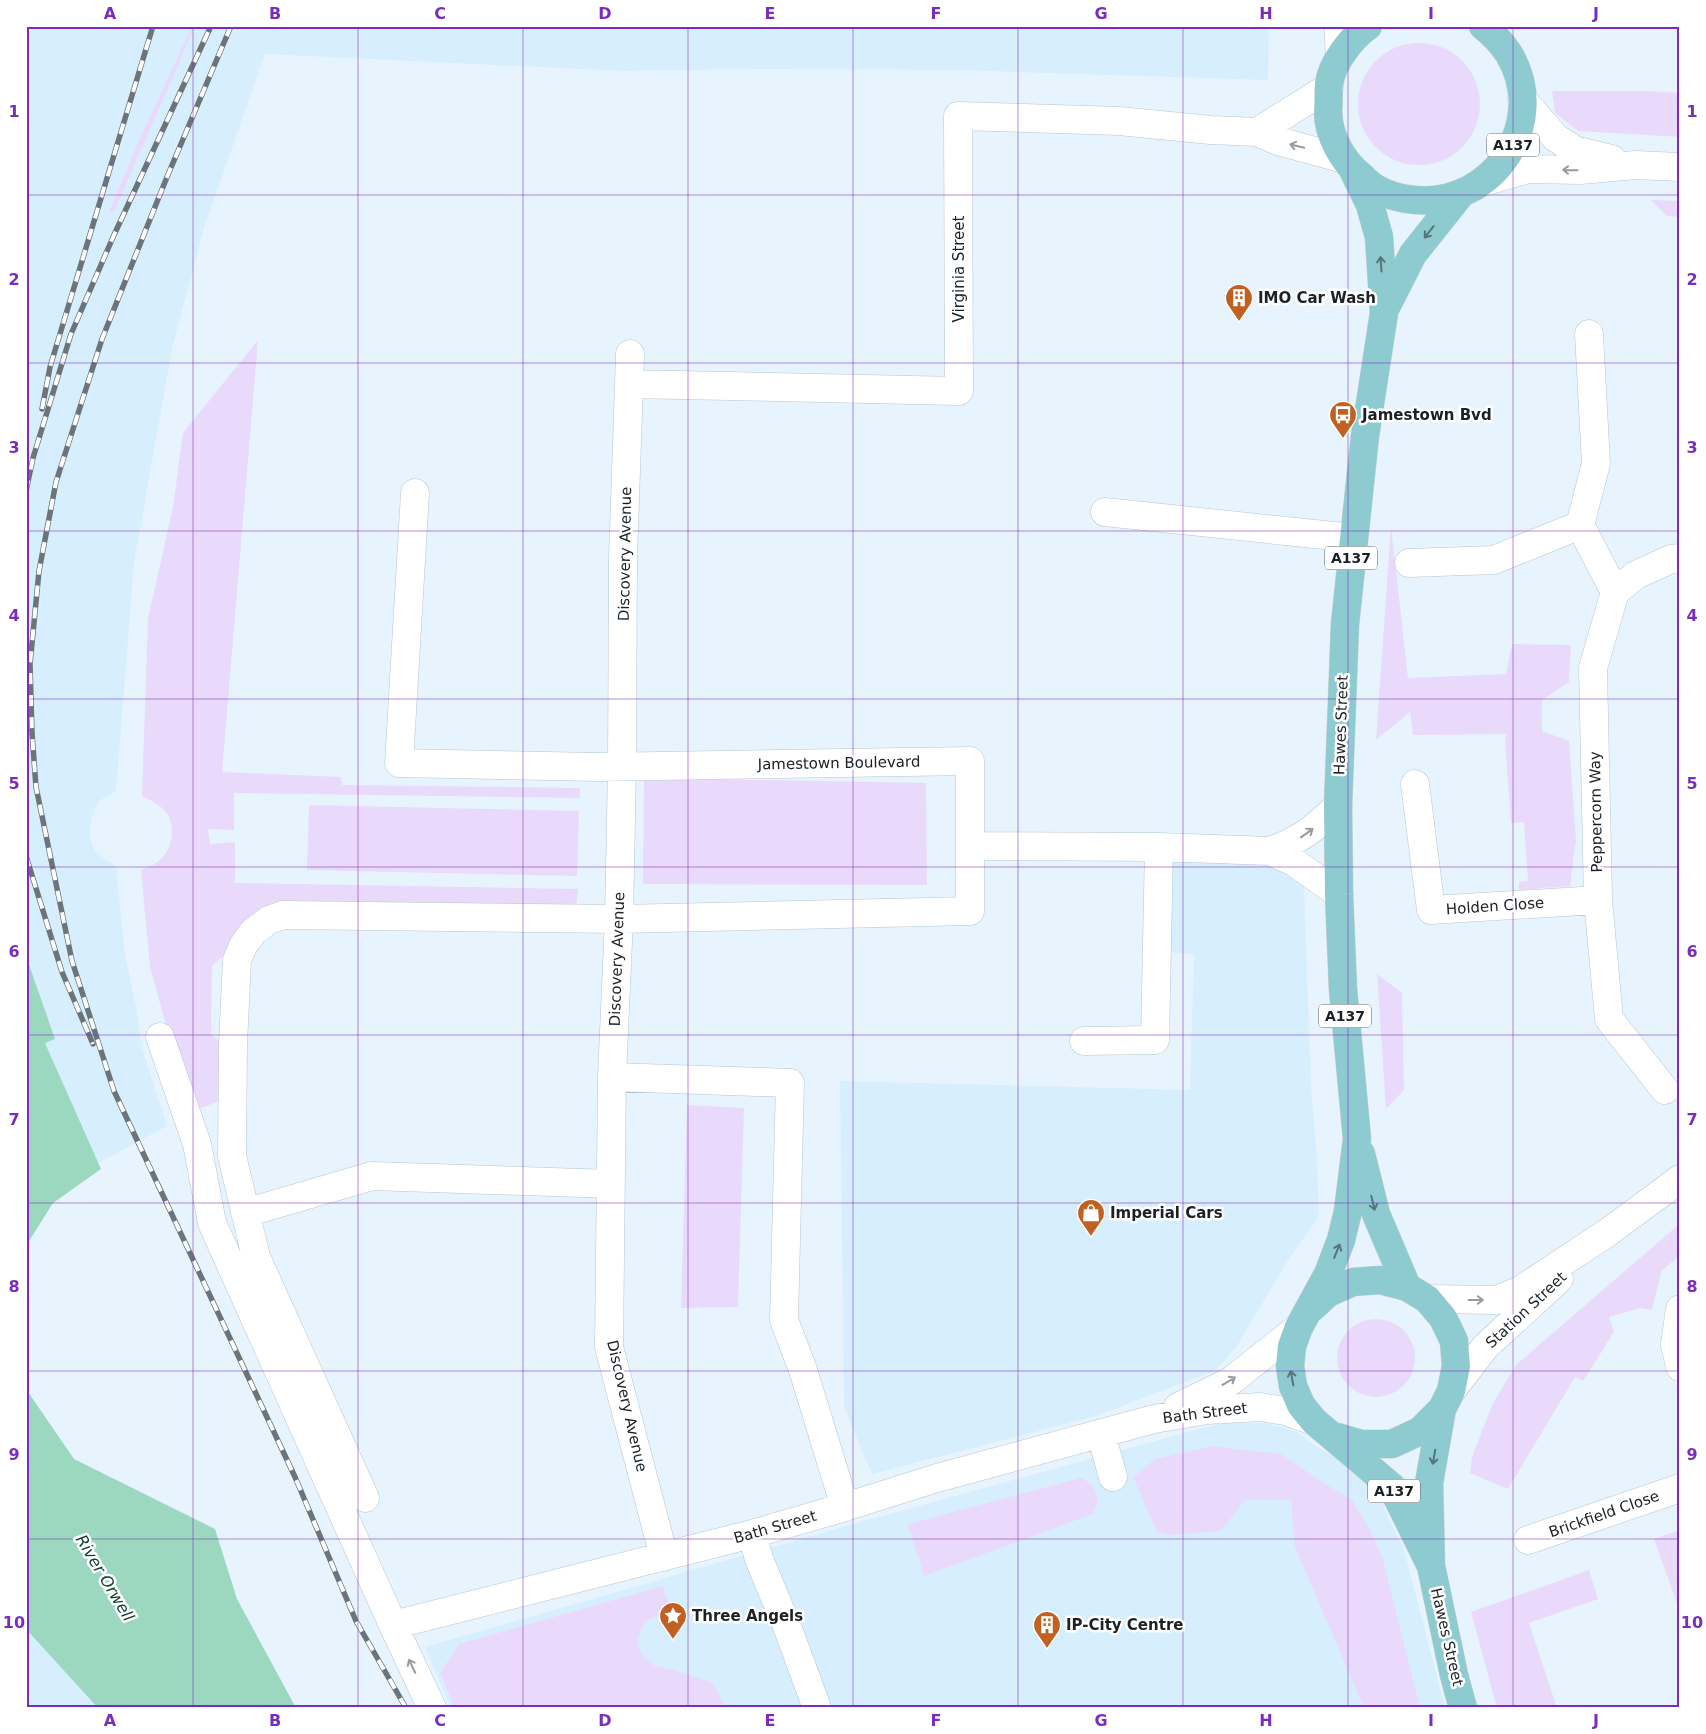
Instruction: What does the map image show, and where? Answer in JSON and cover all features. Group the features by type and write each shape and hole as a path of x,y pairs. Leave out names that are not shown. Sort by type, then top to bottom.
{"main road":[{"name":"A137","path":"1355,29 1340,56 1329,83 1328,117 1331,131 1348,164 1375,188 1402,199 1431,201 1471,188 1500,166 1513,146 1520,123 1522,98 1518,76 1509,54 1495,36 1483,26"},
{"name":"A137","path":"1509,54 1513,26"},
{"name":"Hawes Street","path":"1348,164 1370,205 1379,237 1384,313 1365,436 1345,624 1338,806 1343,989 1357,1139 1376,1214 1417,1293 1444,1318 1454,1341 1456,1366 1429,1483 1431,1566 1454,1675 1463,1708"},
{"name":"Hawes Street","path":"1384,313 1413,254 1471,188"},
{"name":"Hawes Street","path":"1357,1139 1348,1210 1341,1240 1328,1274 1303,1319 1292,1346 1290,1366 1293,1386 1301,1405 1323,1428 1392,1487 1431,1566"},
{"path":"1303,1319 1328,1293 1353,1282 1380,1280 1417,1293"},
{"path":"1323,1428 1361,1444 1392,1444 1420,1431 1447,1400"}],"street":[{"path":"1257,132 1329,87"},
{"path":"1522,98 1556,138 1575,150 1636,165"},
{"name":"Virginia Street","path":"630,384 959,392 958,116 1119,122 1257,132"},
{"path":"1257,132 1278,141 1348,164"},
{"path":"1471,188 1528,169 1580,170 1636,165 1680,167"},
{"path":"1589,334 1596,464 1580,525 1615,592 1636,575 1671,559 1680,558"},
{"name":"Discovery Avenue","path":"630,354 624,559 619,919 612,1077 609,1347 664,1557"},
{"path":"415,493 399,763 622,766"},
{"path":"1105,512 1353,538"},
{"path":"1409,563 1494,560 1580,525"},
{"name":"Peppercorn Way","path":"1615,592 1593,668 1598,900 1609,1019 1665,1090"},
{"name":"Jamestown Boulevard","path":"619,919 970,911 970,761 622,766"},
{"name":"Holden Close","path":"1415,784 1431,910 1598,900"},
{"path":"971,846 1159,847 1270,851 1286,846 1307,834 1338,806"},
{"path":"1084,1041 1155,1040 1159,847"},
{"path":"1270,851 1294,862 1339,894"},
{"path":"365,1498 256,1257 232,1156 233,1044 237,960 243,946 253,932 269,920 283,915 619,919"},
{"path":"160,1037 197,1144 212,1223 432,1708"},
{"path":"612,1077 790,1084 784,1320 803,1370 845,1507"},
{"path":"245,1213 372,1176 610,1184"},
{"name":"Station Street","path":"1417,1293 1496,1300 1519,1291 1607,1233 1680,1179"},
{"name":"Station Street","path":"1447,1400 1486,1346 1530,1307 1607,1233"},
{"path":"1680,1309 1675,1344 1680,1367"},
{"name":"Bath Street","path":"1154,1419 1231,1381 1303,1319"},
{"name":"Bath Street","path":"393,1625 752,1534 937,1478 1154,1419 1207,1410 1260,1407 1285,1411 1323,1428"},
{"path":"1101,1434 1113,1478"},
{"name":"Brickfield Close","path":"1528,1540 1680,1488"},
{"path":"752,1534 817,1708"}],"shaded area":[{"path":"26,26 1269,26 1268,80 956,70 764,69 623,71 265,54 204,228 172,349 134,563 116,791 99,801 93,810 91,822 90,836 94,850 116,866 125,954 137,1011 141,1045 167,1126 98,1163 45,1043 55,1039 26,956"},
{"path":"192,26 195,26 115,210 108,214 137,145"},
{"path":"1419,43 1442,47 1462,61 1476,81 1480,104 1476,127 1462,147 1442,161 1419,165 1396,161 1376,147 1362,127 1358,104 1362,81 1376,61 1396,47"},
{"path":"1552,91 1649,91 1680,93 1680,137 1578,131 1555,113"},
{"path":"1651,200 1680,201 1680,217 1667,216"},
{"path":"258,340 222,772 341,777 342,785 580,788 580,798 234,793 234,830 208,829 210,844 235,842 235,883 578,889 576,908 286,901 268,905 244,922 224,955 212,966 211,1034 222,1045 220,1101 190,1112 150,967 141,870 162,858 169,847 172,835 171,822 165,811 142,796 148,619 173,507 183,433"},
{"path":"1391,526 1408,678 1506,674 1512,644 1571,645 1569,682 1542,700 1542,731 1569,741 1576,840 1570,886 1519,890 1519,882 1528,881 1524,822 1511,823 1505,739 1507,734 1413,735 1410,712 1376,740"},
{"path":"644,778 926,783 927,885 643,884"},
{"path":"309,805 579,811 577,876 307,870"},
{"path":"1168,848 1270,851 1304,886 1311,1085 1317,1158 1319,1216 1288,1260 1237,1346 1216,1370 1096,1416 872,1474 844,1407 840,1081 1190,1090 1194,954 1165,952"},
{"path":"1377,974 1402,993 1404,1090 1386,1109"},
{"path":"687,1105 744,1108 738,1307 681,1308"},
{"path":"1677,1226 1680,1233 1680,1256 1662,1270 1652,1310 1640,1308 1609,1317 1614,1332 1583,1381 1575,1377 1508,1489 1470,1473 1472,1457 1493,1403 1517,1364"},
{"path":"1368,1319 1384,1319 1398,1325 1409,1336 1415,1350 1415,1366 1409,1380 1398,1391 1384,1397 1368,1397 1354,1391 1343,1380 1337,1366 1337,1350 1343,1336 1354,1325"},
{"path":"1221,1423 1265,1423 1297,1432 1317,1447 1351,1466 1382,1503 1404,1550 1445,1708 451,1708 425,1647 853,1524"},
{"path":"1212,1446 1281,1454 1352,1500 1368,1526 1382,1556 1420,1708 1364,1708 1295,1547 1291,1500 1245,1500 1221,1531 1169,1535 1157,1532 1133,1477 1155,1459"},
{"path":"1081,1478 1091,1485 1096,1493 1097,1503 1093,1514 924,1576 908,1524"},
{"path":"1680,1530 1680,1612 1654,1539"},
{"path":"1589,1570 1598,1599 1529,1623 1557,1708 1497,1708 1471,1612"},
{"path":"663,1586 674,1620 659,1614 644,1623 637,1642 642,1655 655,1666 712,1682 726,1708 455,1708 440,1673 459,1644"},
{"path":"26,1629 98,1708 26,1708"}],"water":[{"path":"26,956 55,1039 45,1043 101,1169 53,1203 26,1246"},
{"name":"River Orwell","path":"26,1389 74,1459 215,1529 237,1599 296,1708 98,1708 26,1629"}],"railway":[{"path":"42,409 50,367 153,26"},
{"path":"26,491 33,458 71,334 114,235 211,26"},
{"path":"231,26 167,177 102,339 56,482 39,571 30,664 36,787 72,961 114,1091 295,1477 356,1621 406,1708"},
{"path":"26,856 62,972 93,1044"}],"place":[{"name":"IMO Car Wash","path":"1239,322"},
{"name":"Jamestown Bvd","path":"1343,439"},
{"name":"Imperial Cars","path":"1091,1237"},
{"name":"Three Angels","path":"673,1640"},
{"name":"IP-City Centre","path":"1047,1649"}]}
